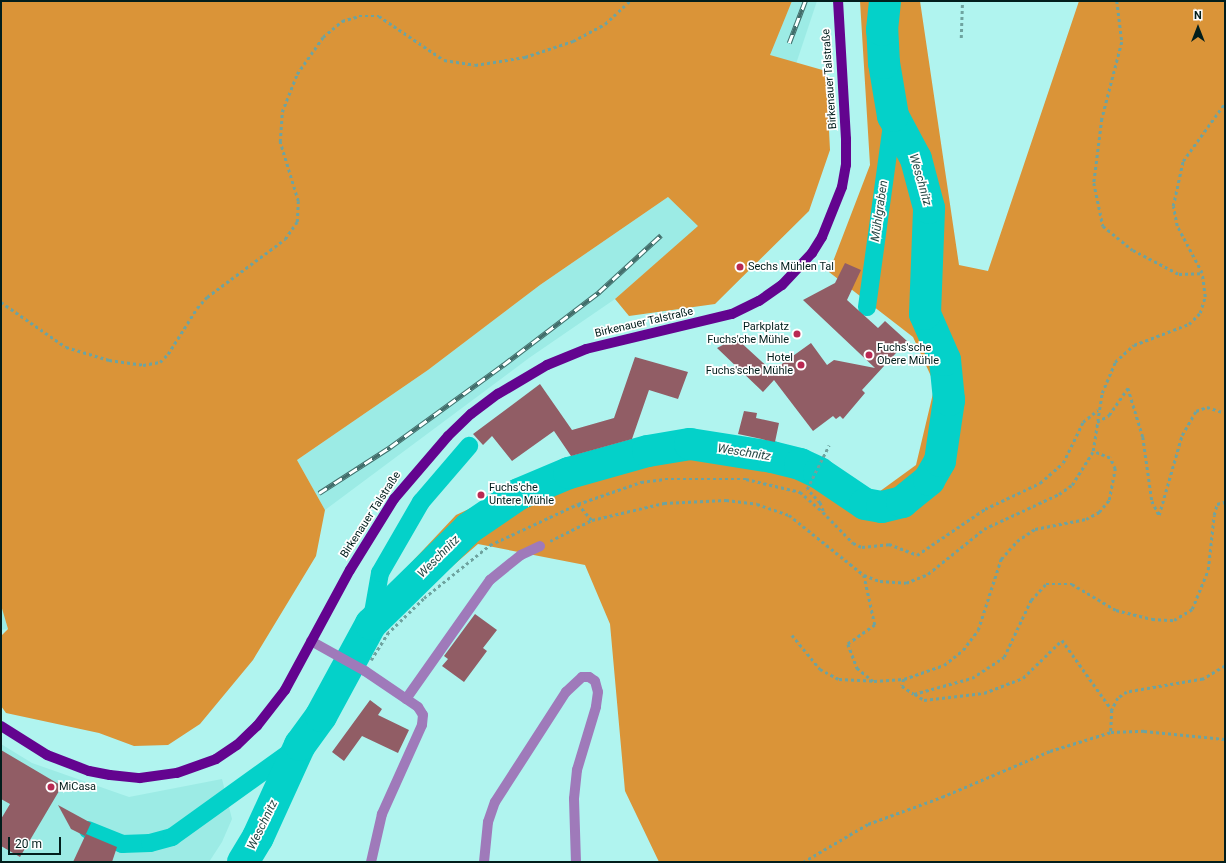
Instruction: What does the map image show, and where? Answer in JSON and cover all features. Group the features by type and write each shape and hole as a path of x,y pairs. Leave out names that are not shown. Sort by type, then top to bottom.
{"main road":[{"name":"Birkenauer Talstraße","path":"1,726 47,755 89,771 140,778 177,773 216,759 237,745 257,726 285,690 310,641 394,499 448,436 471,414 531,373 586,349 732,314 759,301 782,284 812,253 833,214 846,165 838,1"}],"lane":[{"path":"406,699 490,580 510,562 540,546"},
{"path":"310,641 365,671 422,710 424,720 382,814 371,862"},
{"path":"484,862 488,822 495,802 566,692 582,677 589,677 595,681 598,692 596,707 577,770 574,799 576,862"}],"path":[{"path":"1,302 66,347 109,360 143,365 160,362 168,354 207,297 285,239 297,222 298,201 280,142 282,112 297,74 323,37 342,21 359,16 379,16 444,60 475,65 525,57 573,41 605,24 630,1"},
{"path":"961,38 962,1"},
{"path":"1117,1 1122,42 1102,119 1094,183 1103,226 1133,250 1179,274 1202,273"},
{"path":"540,546 592,520 664,503 726,500 757,504 789,515 864,575 880,581 906,583 928,574 984,529 1059,494 1072,484 1093,451 1102,393 1115,362 1134,345 1189,324 1200,313 1205,296 1202,273 1177,226 1173,206 1183,161 1225,103"},
{"path":"1097,422 1109,415 1128,388 1143,437 1152,501 1159,515 1182,435 1196,411 1207,407 1225,414"},
{"path":"365,671 387,634 424,598 490,545 578,504 641,482 665,479 746,479 800,492 823,512 853,543 862,547 889,544 917,555 985,509 1040,483 1063,463 1083,422 1099,410"},
{"path":"823,512 808,487 828,445"},
{"path":"792,635 820,669 839,679 874,681 904,679 944,665 963,650 978,630 1001,559 1017,541 1035,529 1086,519 1099,512 1109,500 1116,469 1110,458 1093,451"},
{"path":"914,694 972,678 1004,657 1031,600 1046,584 1072,584 1116,610 1152,619 1174,620 1192,609 1208,570 1214,515 1217,504 1225,502"},
{"path":"578,504 592,520"},
{"path":"864,575 876,625 848,644 857,668 874,681"},
{"path":"904,679 902,686 924,700 984,693 1023,678 1062,640 1112,710"},
{"path":"1110,732 1112,710 1118,698 1127,692 1203,679 1225,666"},
{"path":"803,862 868,824 942,797 1050,751 1110,732 1144,732 1225,739"}],"shaded area":[{"path":"1,1 792,1 770,55 826,71 830,150 809,211 715,304 629,316 615,299 698,226 668,197 540,285 428,370 297,460 325,510 316,556 253,660 200,724 168,745 134,746 99,733 6,713 1,706 1,636 8,629 1,605"},
{"path":"792,1 817,1 796,64 769,55"},
{"path":"860,1 920,1 959,265 988,271 1079,1 1225,1 1225,862 659,862 625,791 610,624 585,565 478,544 383,626 409,565 456,515 578,458 684,442 780,462 872,497 916,465 935,385 913,337 829,272 870,165"},
{"path":"668,197 699,226 615,299 529,358 325,510 297,460 428,370 540,285"},
{"path":"2,604 8,629 1,630 1,605"},
{"path":"1,744 32,763 129,797 222,779 232,819 222,842 209,862 1,862"}],"building":[{"path":"845,263 861,270 847,300 878,328 885,321 907,341 862,390 865,393 843,419 840,416 836,419 833,416 813,431 774,380 763,392 717,348 736,338 772,371 811,343 827,365 834,360 875,368 803,300 835,283"},
{"path":"635,357 688,372 678,399 649,390 632,439 571,456 554,431 512,461 492,436 483,445 473,434 540,384 572,430 614,418"},
{"path":"744,411 757,413 756,418 779,423 775,442 738,434"},
{"path":"475,614 497,630 483,648 487,651 464,682 442,666 448,659 444,656"},
{"path":"370,700 382,709 378,715 409,730 398,753 362,736 344,761 332,752"},
{"path":"1,750 62,786 20,857 1,846 1,819 10,804 1,799"},
{"path":"58,805 91,823 85,836 71,829"},
{"path":"86,834 117,847 112,862 73,862"}],"waterway":[{"name":"Weschnitz","path":"243,862 258,837 300,745 321,716 371,624 469,528 519,494 569,473 648,451 690,444 772,457 800,464 819,473 865,504 882,507 902,502 929,480 940,461 949,400 945,360 925,314 929,208 916,159 893,116 884,63 882,30 885,1"},
{"name":"Mühlgraben","path":"867,307 893,116"},
{"path":"371,624 380,573 421,502 469,446"},
{"path":"88,830 122,844 150,843 172,837 300,745"}],"railway":[{"path":"789,43 805,1"},
{"path":"319,493 390,447 503,365 599,292 661,235"}],"place":[{"name":"Sechs Mühlen Tal","path":"740,267"},
{"name":"Parkplatz Fuchs'che Mühle","path":"797,334"},
{"name":"Fuchs'sche Obere Mühle","path":"869,355"},
{"name":"Hotel Fuchs'sche Mühle","path":"801,365"},
{"name":"Fuchs'che Untere Mühle","path":"481,495"},
{"name":"MiCasa","path":"51,787"}]}
